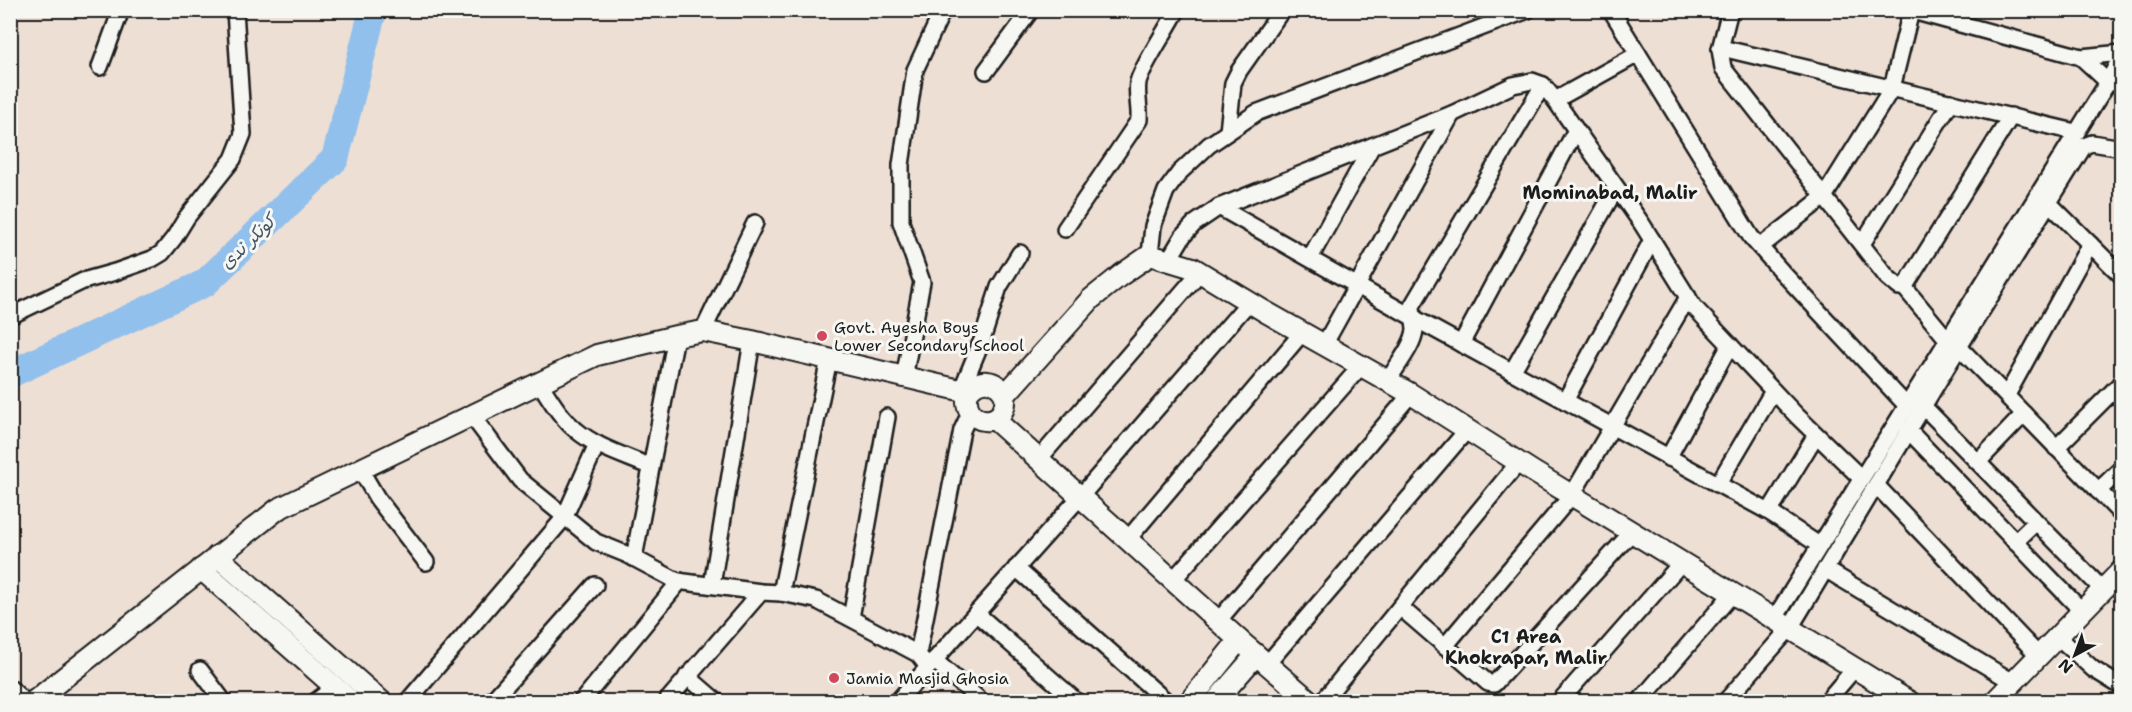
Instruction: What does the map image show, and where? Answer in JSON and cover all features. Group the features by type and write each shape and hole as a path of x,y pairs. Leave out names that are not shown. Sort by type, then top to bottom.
{"street":[{"path":"100,67 121,10"},
{"path":"10,316 83,281 152,259 162,253 186,217 233,159 243,134 235,10"},
{"path":"904,378 922,282 901,222 901,165 915,70 943,10"},
{"path":"986,71 1031,10"},
{"path":"1065,229 1138,120 1139,78 1177,10"},
{"path":"1228,132 1233,83 1282,10"},
{"path":"1159,258 1153,226 1166,191 1180,172 1209,145 1256,113 1528,10"},
{"path":"1611,10 1751,237 1906,405"},
{"path":"1730,10 1720,49 1723,68 1887,277 1899,287 1904,287 1953,343 2007,395 2121,515"},
{"path":"1725,702 1782,623 1825,569 1923,406 1953,343 2075,132 2115,83 2121,54 2080,57 1910,11 1892,88 1824,197 1760,247"},
{"path":"1720,49 2075,132"},
{"path":"1555,100 1638,54"},
{"path":"2080,57 2115,83"},
{"path":"1020,253 999,288 965,392 970,413 982,420 994,419 1004,410 1005,394 1091,299 1120,275 1159,258 1194,224 1219,207 1452,114 1513,85 1532,81 1543,85 1555,100 1652,240 1694,307 1773,391 1861,478"},
{"path":"1388,381 1412,341 1415,328 1412,306 1543,85"},
{"path":"1862,244 1951,102"},
{"path":"1324,345 1452,114"},
{"path":"1904,287 2012,116"},
{"path":"1461,344 1576,130"},
{"path":"1782,623 1819,545 1906,405 1953,343 2084,146 2091,143 2121,148"},
{"path":"1310,258 1372,146"},
{"path":"1512,372 1616,188"},
{"path":"2048,202 2121,276"},
{"path":"1219,207 1412,317 1769,512 1819,545"},
{"path":"703,332 755,223"},
{"path":"1565,401 1652,240"},
{"path":"2007,395 2090,244"},
{"path":"1159,258 1193,268 1411,394 1910,702"},
{"path":"1039,459 1200,272"},
{"path":"1444,646 1572,495 1688,297"},
{"path":"897,702 1080,497 1249,302"},
{"path":"33,702 278,509 597,355 676,336 703,332 752,341 965,392 978,383 990,381 1005,394"},
{"path":"1128,539 1302,333"},
{"path":"634,558 676,336"},
{"path":"712,585 752,341"},
{"path":"1668,458 1730,345"},
{"path":"781,593 829,359"},
{"path":"1173,580 1361,366"},
{"path":"539,382 557,410 575,430 597,444 651,467"},
{"path":"2056,448 2121,382"},
{"path":"1718,484 1773,391"},
{"path":"1218,621 1411,394"},
{"path":"1923,406 2103,589"},
{"path":"918,654 962,430 970,413"},
{"path":"1978,462 2024,414"},
{"path":"472,416 520,480 596,542 680,581 781,593 816,600 918,654 981,702"},
{"path":"851,618 887,417"},
{"path":"994,419 1311,702"},
{"path":"1215,702 1262,660 1467,430"},
{"path":"1908,430 2082,610"},
{"path":"1769,512 1816,435"},
{"path":"407,702 564,518 597,444"},
{"path":"1322,702 1519,462"},
{"path":"2098,491 2121,468"},
{"path":"360,469 377,498 426,562"},
{"path":"1970,494 1990,474"},
{"path":"1876,485 2038,655"},
{"path":"2015,542 2036,522"},
{"path":"1400,607 1488,683 1494,684 1632,532"},
{"path":"216,556 382,702"},
{"path":"1559,702 1682,562"},
{"path":"1016,568 1167,702"},
{"path":"201,569 352,702"},
{"path":"1825,569 2013,682"},
{"path":"1994,702 2121,570"},
{"path":"581,702 680,581"},
{"path":"491,702 595,585"},
{"path":"666,702 761,592"},
{"path":"1639,702 1733,593"},
{"path":"976,613 1077,702"},
{"path":"2057,636 2093,669 2121,687"},
{"path":"1189,702 1239,640"},
{"path":"1826,702 1855,668"},
{"path":"200,670 224,702"},
{"path":"687,676 717,702"},
{"path":"315,702 335,687"},
{"path":"10,688 25,702"}],"waterway":[{"name":"کونکر ندی","path":"10,374 205,283 335,159 373,10"}],"place":[{"name":"Govt. Ayesha Boys Lower Secondary School","path":"822,336"},
{"name":"Jamia Masjid Ghosia","path":"834,678"}],"district":[{"name":"Mominabad, Malir","path":"1610,193"},
{"name":"C1 Area Khokrapar, Malir","path":"1526,647"}]}
